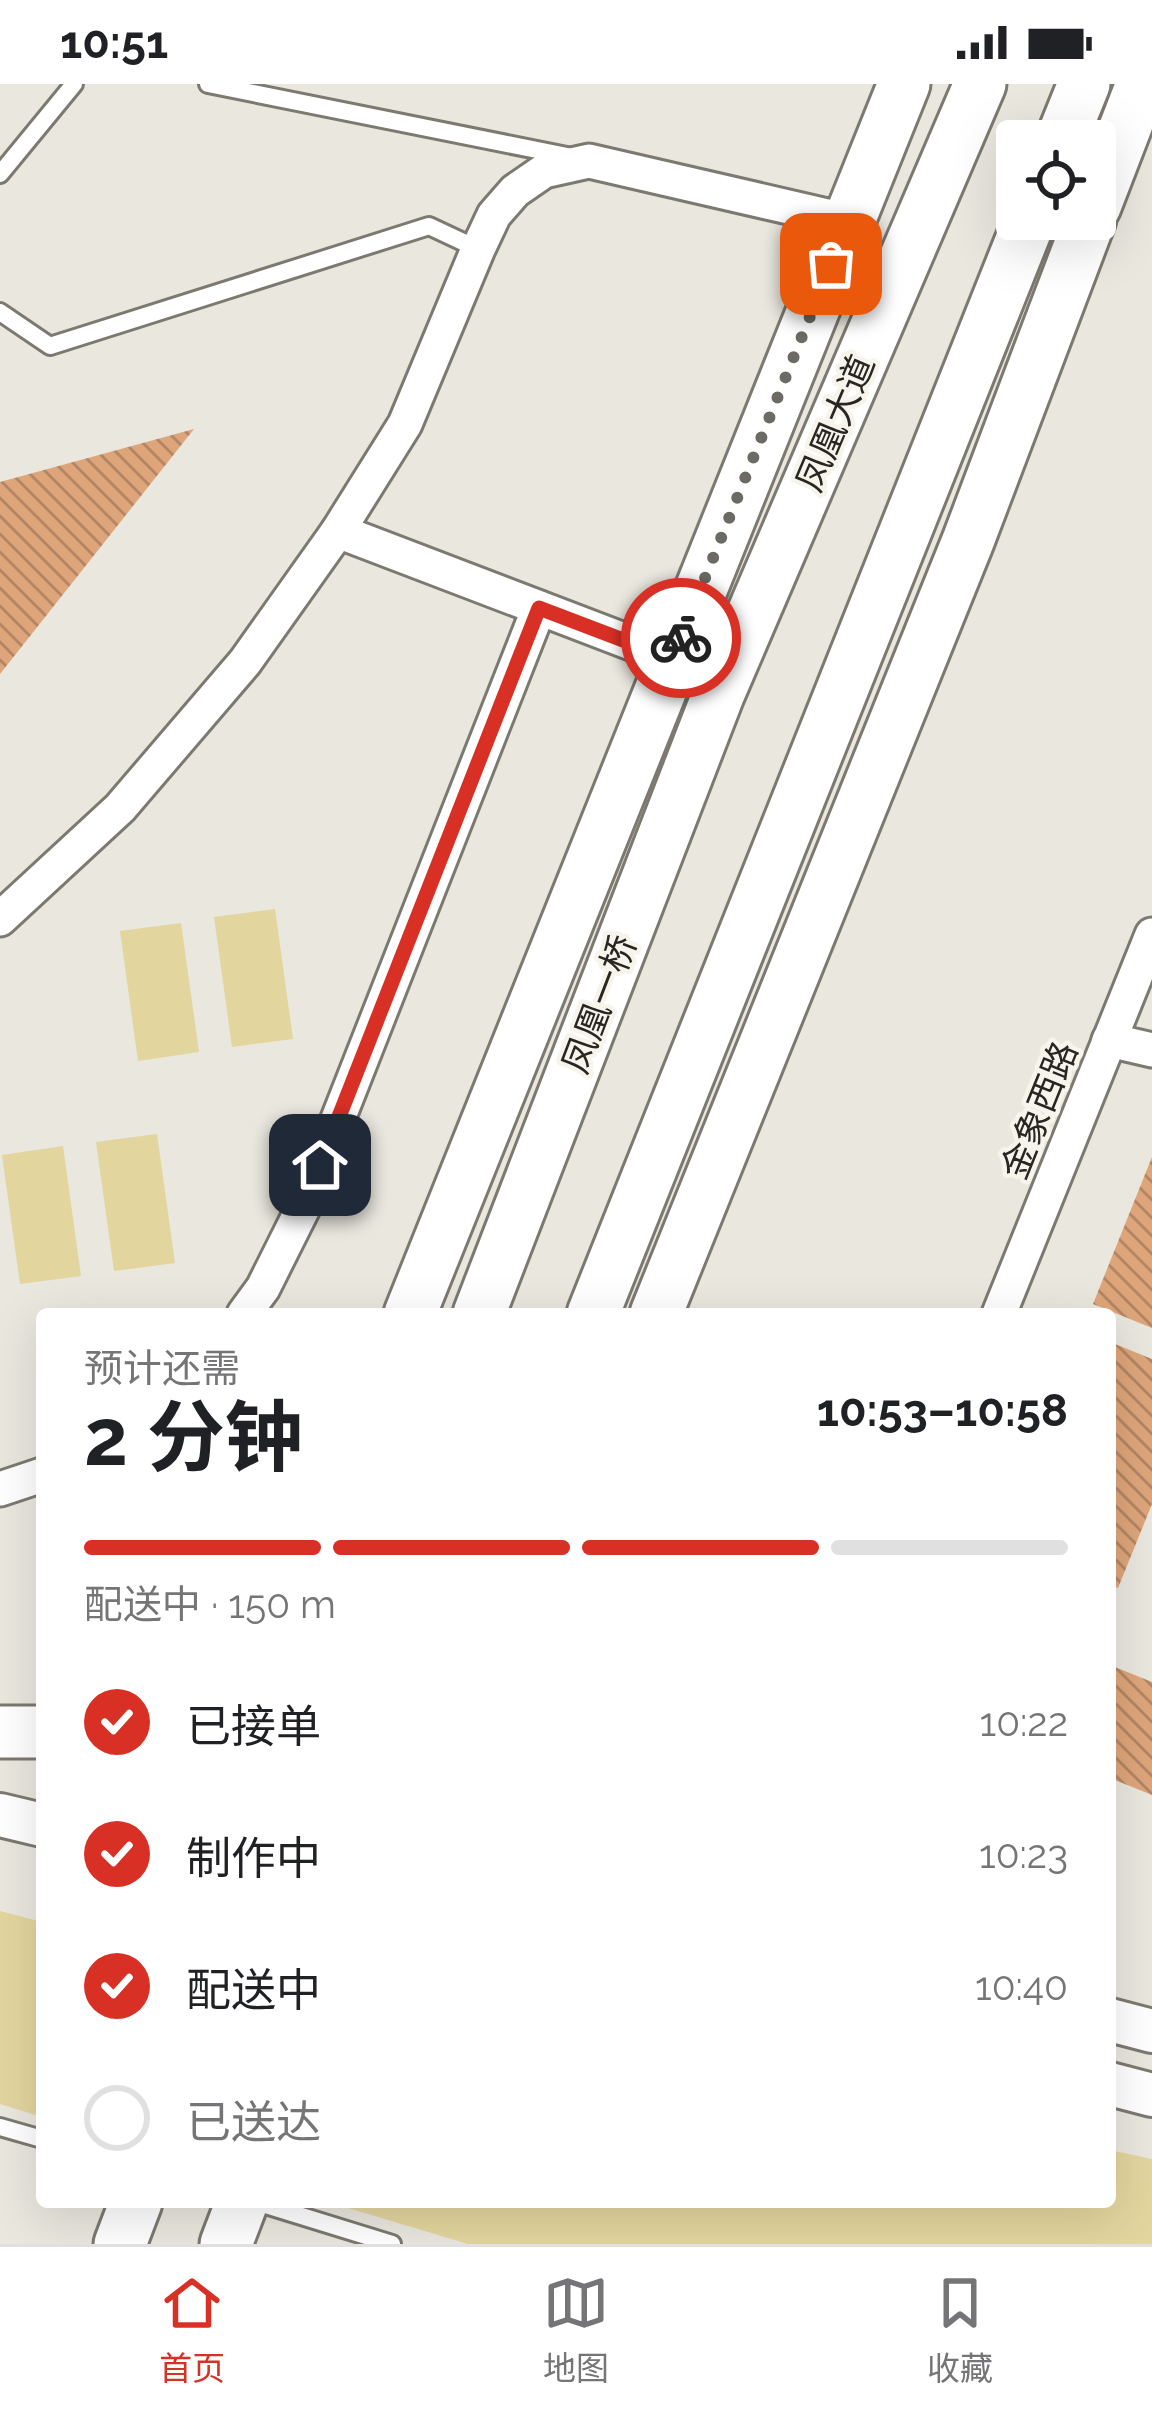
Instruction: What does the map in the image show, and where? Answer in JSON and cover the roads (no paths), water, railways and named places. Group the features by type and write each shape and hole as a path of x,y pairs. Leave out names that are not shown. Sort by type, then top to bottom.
{"main road":[{"path":"412,1308 904,84"},
{"name":"凤凰大道","path":"718,695 980,84"},
{"path":"1069,120 1084,84"},
{"path":"1116,151 1142,84"},
{"path":"595,1308 1022,240"},
{"path":"658,1308 959,563 1082,240"},
{"name":"凤凰一桥","path":"481,1308 718,695"},
{"path":"0,1734 36,1732"},
{"path":"120,2244 134,2208"},
{"path":"226,2244 240,2208"}],"street":[{"path":"0,919 120,808 245,662 338,531 405,424 478,249 494,215 515,190 544,171 589,161 849,220"},
{"path":"338,531 673,659"},
{"path":"248,1308 303,1208 539,608"},
{"name":"金象西路","path":"1001,1308 1152,935"},
{"path":"1109,1040 1152,1050"},
{"path":"0,1489 36,1477"},
{"path":"0,1734 36,1746"},
{"path":"0,1815 36,1824"},
{"path":"1116,2022 1152,2031"},
{"path":"1116,2086 1152,2095"}],"lane":[{"path":"0,174 74,84"},
{"path":"208,84 589,161"},
{"path":"0,312 50,346 429,226 478,249"},
{"path":"0,2127 36,2137"},
{"path":"275,2208 392,2244"}]}
